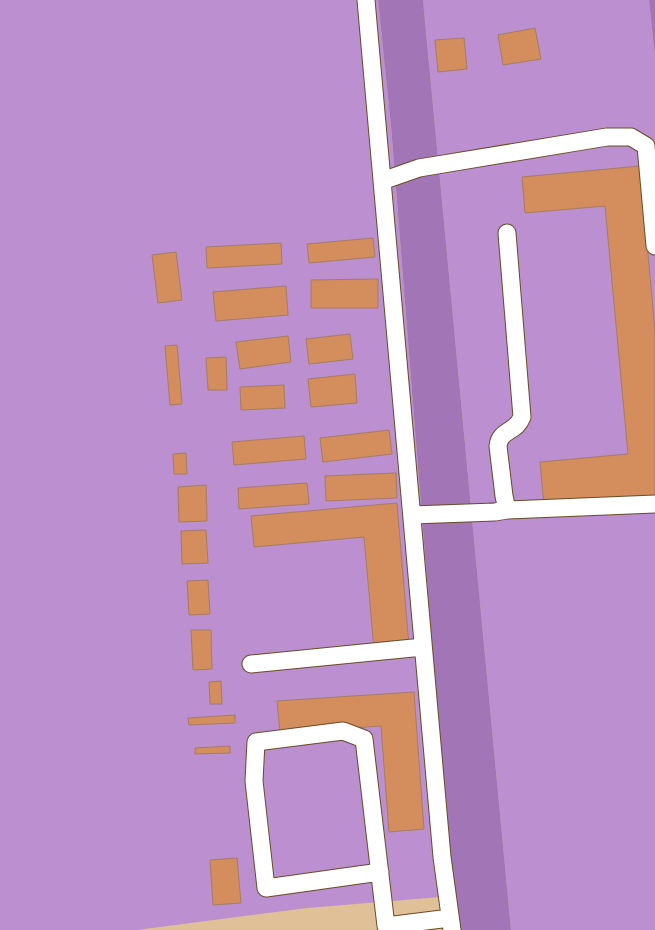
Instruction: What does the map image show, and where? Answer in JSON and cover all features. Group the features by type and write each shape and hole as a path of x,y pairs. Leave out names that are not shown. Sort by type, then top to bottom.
{"street":[{"path":"366,0 442,857 451,924 386,926 380,872 364,739 343,731 256,742 254,781 266,888 380,872"},
{"path":"382,181 419,168 606,137 631,137 646,146 655,246"},
{"path":"507,233 522,417 519,424 503,435 499,440 498,446 507,510"},
{"path":"412,515 655,504"},
{"path":"251,664 423,647"}],"shaded area":[{"path":"0,0 378,0 391,126 452,896 307,908 137,930 0,930"},
{"path":"378,0 423,0 511,930 457,930 452,896 391,126"},
{"path":"423,0 649,0 655,57 655,930 511,930"},
{"path":"649,0 655,0 655,57"}],"building":[{"path":"535,28 541,59 503,65 498,35"},
{"path":"464,38 467,69 438,72 435,40"},
{"path":"640,166 655,331 655,496 544,506 540,462 628,454 605,206 525,213 522,177"},
{"path":"373,238 375,257 309,263 307,244"},
{"path":"281,243 282,264 207,268 206,247"},
{"path":"176,252 182,300 158,303 152,255"},
{"path":"378,279 378,308 311,308 311,280"},
{"path":"286,286 288,315 216,321 213,292"},
{"path":"350,334 353,359 309,364 306,339"},
{"path":"288,336 291,362 240,369 236,342"},
{"path":"177,345 182,404 170,405 165,346"},
{"path":"226,357 227,390 208,390 206,358"},
{"path":"355,374 357,403 311,407 308,379"},
{"path":"284,385 285,408 241,410 240,387"},
{"path":"389,430 392,454 323,462 320,438"},
{"path":"304,436 306,459 234,465 232,442"},
{"path":"186,453 187,474 174,474 173,454"},
{"path":"396,473 397,498 326,501 325,476"},
{"path":"307,483 309,504 239,509 238,488"},
{"path":"206,485 207,521 179,522 178,487"},
{"path":"397,503 409,646 374,649 364,537 254,547 251,516"},
{"path":"206,530 208,563 182,564 181,531"},
{"path":"208,580 210,614 189,615 187,581"},
{"path":"191,630 211,630 212,669 193,670"},
{"path":"221,681 222,704 210,704 209,682"},
{"path":"414,692 424,829 389,832 381,726 280,733 277,701"},
{"path":"235,715 235,723 189,725 188,718"},
{"path":"230,746 230,753 195,754 195,748"},
{"path":"237,858 241,903 213,905 210,860"}]}
